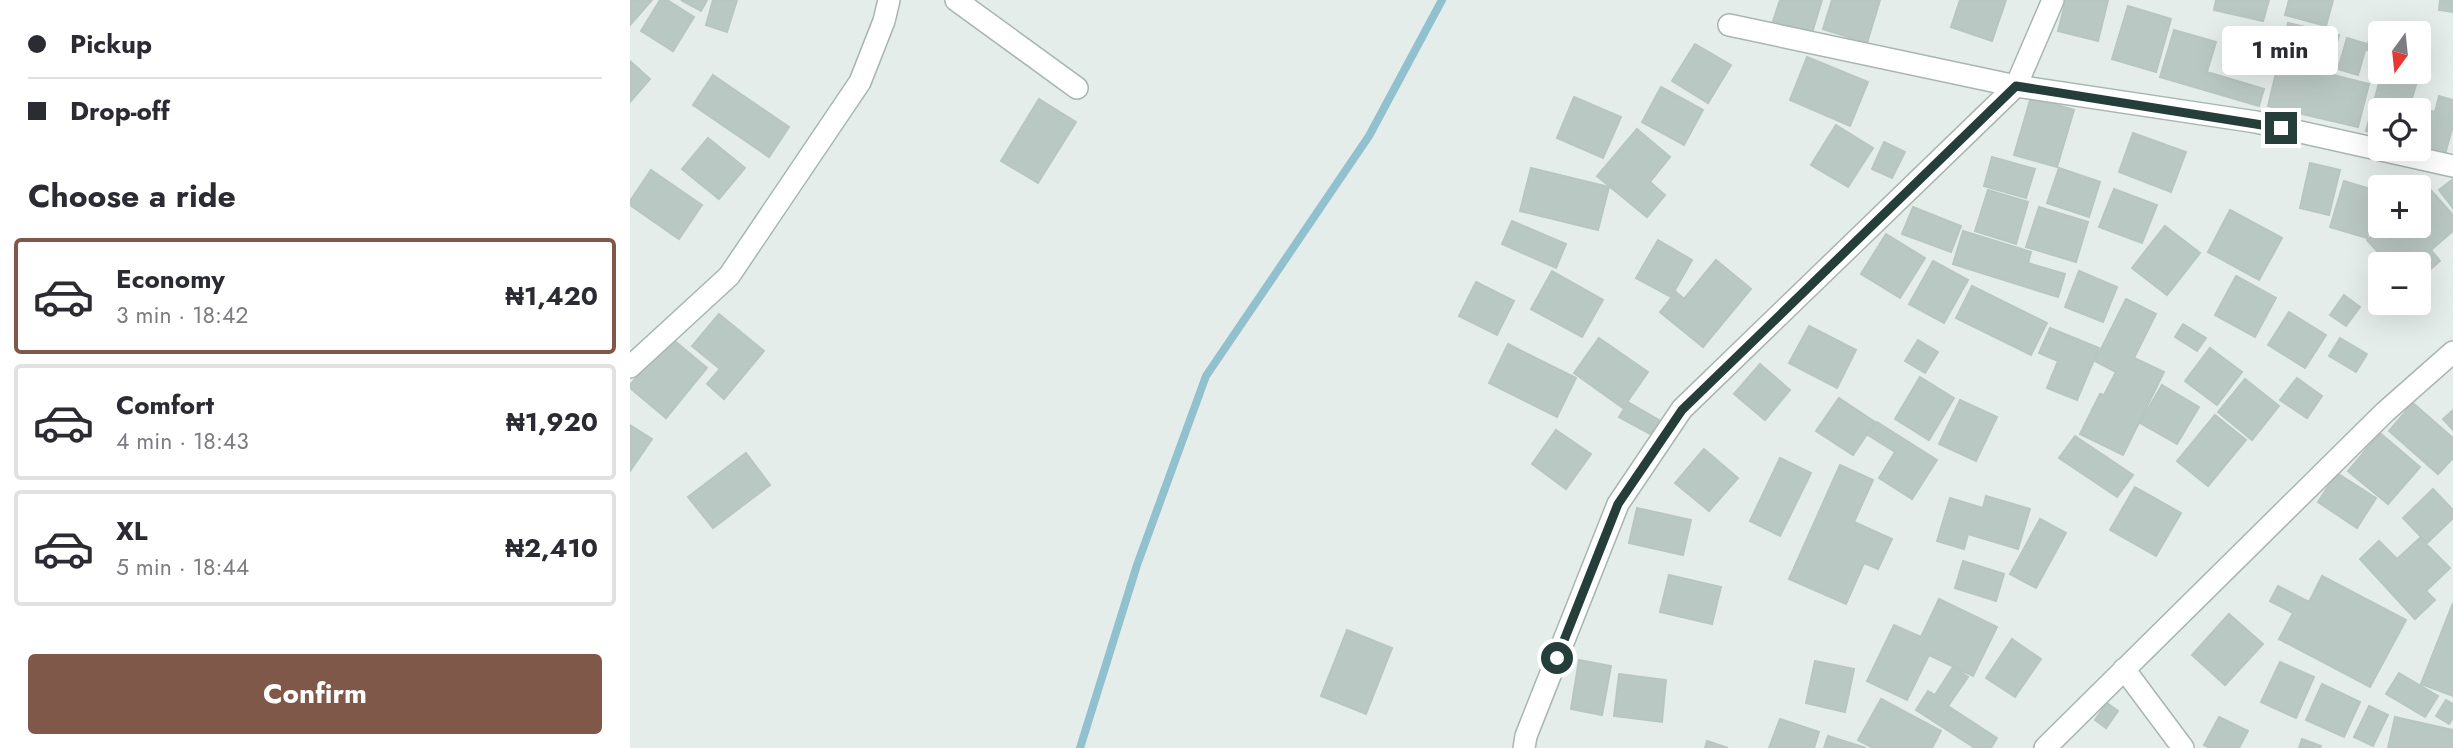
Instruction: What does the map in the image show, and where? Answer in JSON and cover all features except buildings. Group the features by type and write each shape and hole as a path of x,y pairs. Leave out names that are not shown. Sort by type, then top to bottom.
{"street":[{"path":"630,367 729,276 860,82 884,21 889,0"},
{"path":"956,0 1077,88"},
{"path":"1524,748 1526,736 1618,504 1682,410 2016,86 2053,0"},
{"path":"1729,25 2016,86 2256,122 2453,166"},
{"path":"2045,748 2385,412 2453,352"},
{"path":"2124,669 2183,748"}],"waterway":[{"path":"1080,748 1137,565 1206,376 1369,136 1442,0"}],"route":[{"path":"1557,658 1618,504 1682,410 2016,86 2281,128"}]}
